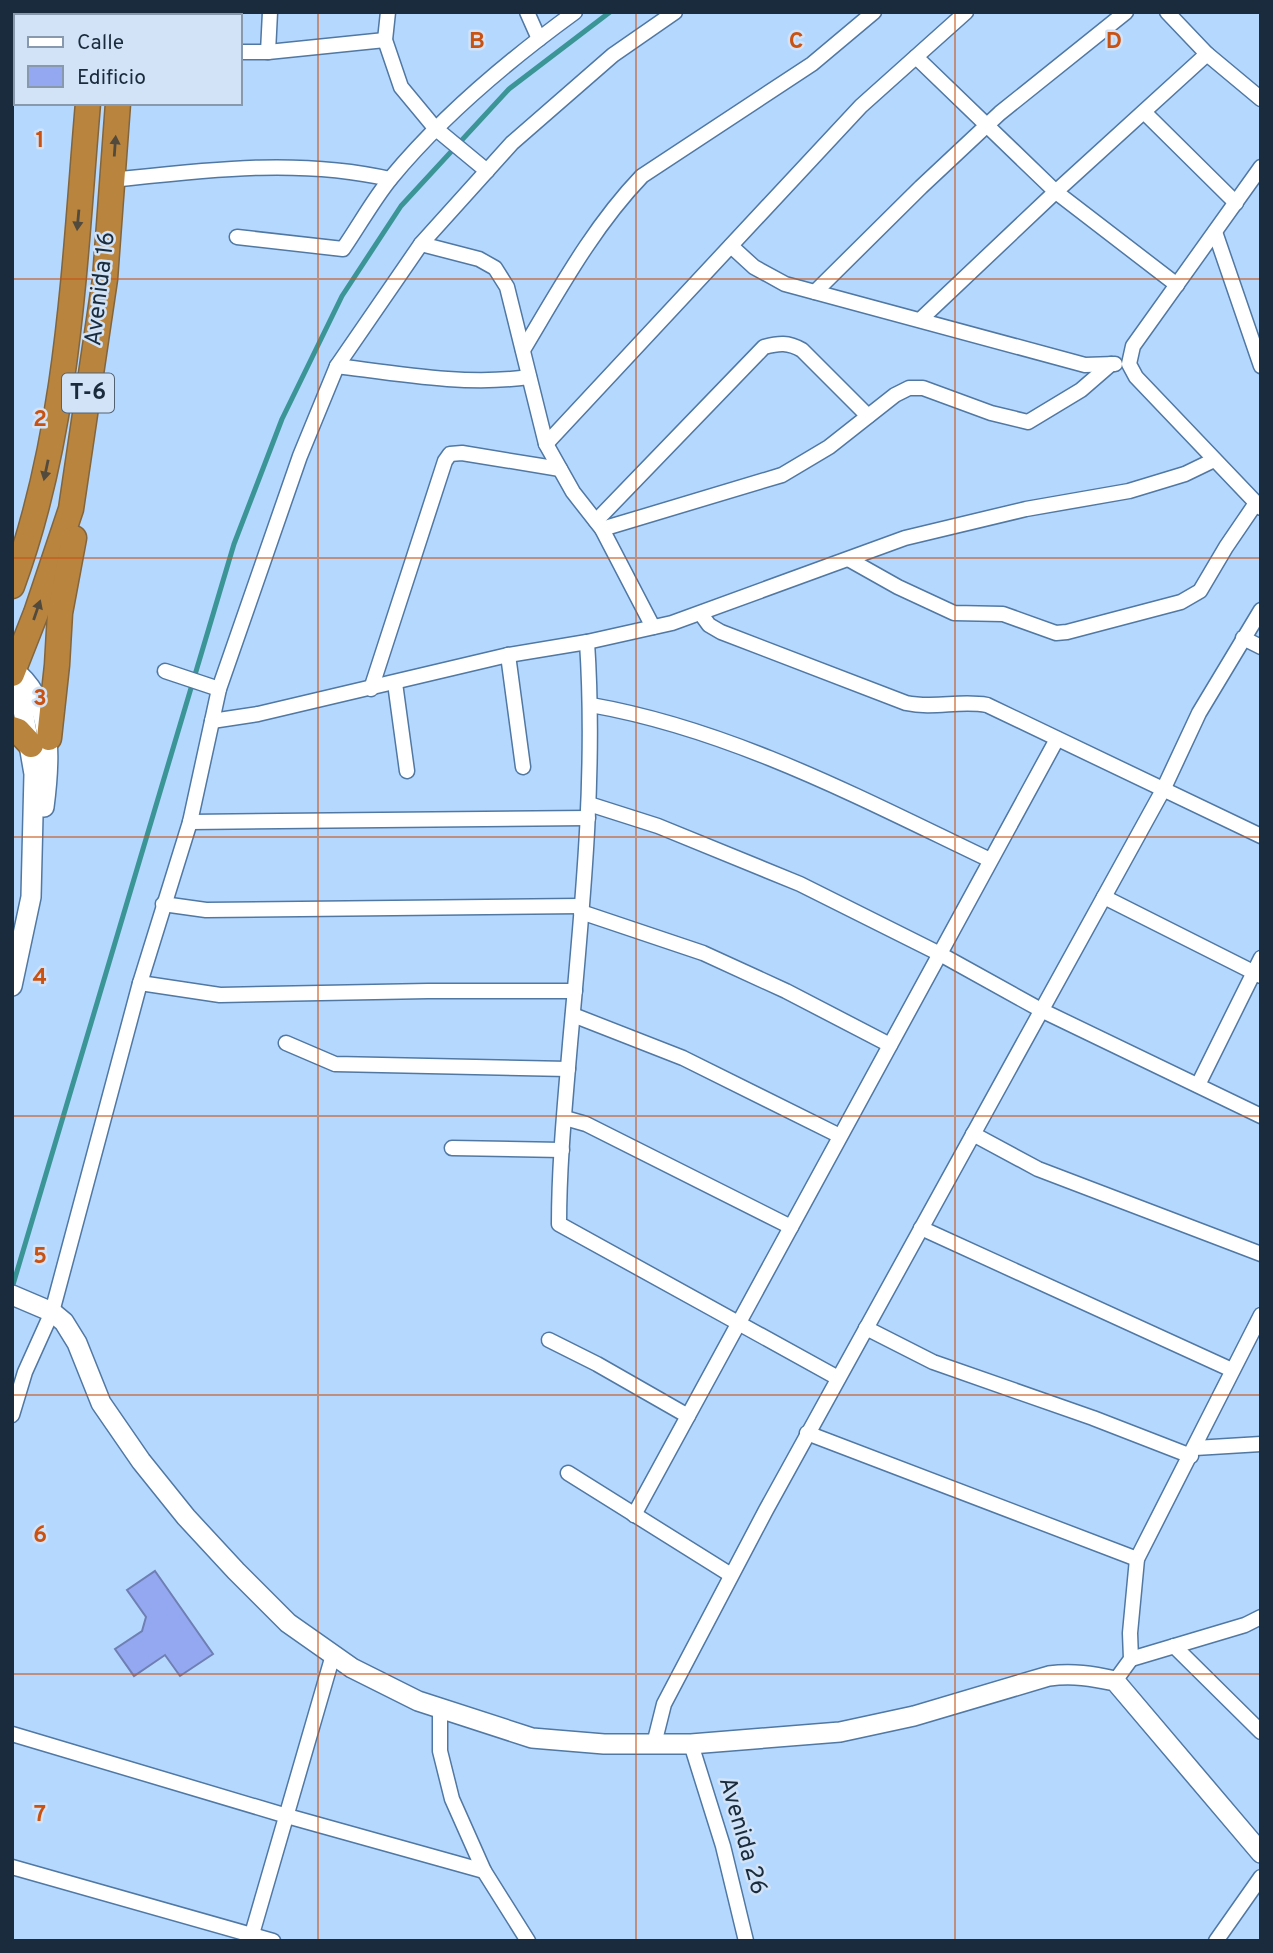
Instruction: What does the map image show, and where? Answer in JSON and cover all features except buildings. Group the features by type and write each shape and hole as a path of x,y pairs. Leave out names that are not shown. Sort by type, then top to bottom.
{"highway":[{"name":"Avenida 16","path":"12,586 30,536 60,396 69,326 88,105"},
{"name":"Avenida 16","path":"13,677 71,509 105,279 118,105"},
{"name":"T-6","path":"30,738 57,665 60,613 74,541 71,509"}],"street":[{"path":"268,52 270,12"},
{"path":"388,12 385,40 401,87 435,128 487,171"},
{"path":"527,12 538,39"},
{"path":"237,237 343,249 390,180 435,128 538,39 575,12"},
{"path":"12,1415 25,1372 52,1312 140,983 190,822 219,689 300,456 337,366 421,244 512,143 613,55 675,12"},
{"path":"523,350 573,266 620,199 642,176 812,64 874,12"},
{"path":"546,444 861,106 966,12"},
{"path":"815,292 986,126 1126,12"},
{"path":"1167,12 1208,54 1261,99"},
{"path":"242,52 268,52 385,40"},
{"path":"920,320 1208,54"},
{"path":"916,57 1056,192 1177,285"},
{"path":"1144,113 1236,203"},
{"path":"112,180 234,167 359,172 390,180"},
{"path":"850,560 898,587 954,613 1003,614 1056,633 1181,602 1200,591 1226,547 1258,505 1136,377 1129,364 1133,346 1261,167"},
{"path":"1215,232 1261,366"},
{"path":"421,244 479,258 495,268 507,287 546,444 573,492 599,525 653,627"},
{"path":"731,246 754,267 785,284 1085,365 1129,364"},
{"path":"599,525 614,505 764,347 782,343 792,344 802,350 868,416"},
{"path":"599,525 782,475 829,447 895,395 908,388 923,388 991,413 1028,422 1081,390 1111,364"},
{"path":"337,366 425,377 506,381 529,377"},
{"path":"371,689 444,461 450,454 462,453 560,469"},
{"path":"212,720 258,714 509,655 587,642 653,627 701,614 905,538 1026,509 1129,491 1185,474 1214,460"},
{"path":"654,1744 664,1704 807,1433 1163,790 1199,713 1261,610"},
{"path":"701,614 709,625 721,632 906,703 922,707 971,702 987,705 1261,836"},
{"path":"1243,638 1261,647"},
{"path":"587,642 591,705 589,811 562,1150 559,1224 838,1378"},
{"path":"509,655 523,767"},
{"path":"165,671 219,689"},
{"path":"12,986 31,897 34,774 30,738 13,677"},
{"path":"395,683 407,771"},
{"path":"591,705 629,712 733,744 838,788 990,860"},
{"path":"634,1515 1057,739"},
{"path":"190,822 589,811 658,826 800,884 940,954 1041,1010 1261,1116"},
{"path":"1104,897 1257,975"},
{"path":"163,904 206,910 581,909 703,953 786,991 890,1045"},
{"path":"1198,1085 1257,975 1261,958"},
{"path":"140,983 220,995 428,990 575,991"},
{"path":"573,1015 683,1058 840,1136"},
{"path":"286,1043 335,1064 568,1069"},
{"path":"565,1118 586,1124 791,1227"},
{"path":"973,1134 1038,1169 1261,1254"},
{"path":"452,1148 562,1150"},
{"path":"921,1228 1232,1370"},
{"path":"12,1295 52,1312 64,1322 77,1343 101,1403 141,1461 186,1517 288,1623 352,1668 418,1701 532,1738 604,1744 691,1744 840,1732 914,1717 1049,1676 1070,1673 1115,1681 1261,1853"},
{"path":"1132,1659 1130,1633 1137,1559 1261,1315"},
{"path":"866,1328 933,1362 1193,1452 1261,1444"},
{"path":"549,1340 688,1416"},
{"path":"807,1433 1137,1559"},
{"path":"568,1474 731,1576"},
{"path":"1115,1681 1132,1659 1261,1618"},
{"path":"1174,1646 1261,1732"},
{"path":"251,1938 333,1655"},
{"path":"440,1708 440,1751 452,1799 484,1871 528,1941"},
{"path":"12,1734 286,1816 484,1871"},
{"name":"Avenida 26","path":"691,1744 723,1846 747,1941"},
{"path":"12,1867 251,1938 273,1941"},
{"path":"1216,1941 1261,1877"}],"waterway":[{"path":"12,1288 234,544 282,419 342,296 401,206 509,89 610,12"}]}
